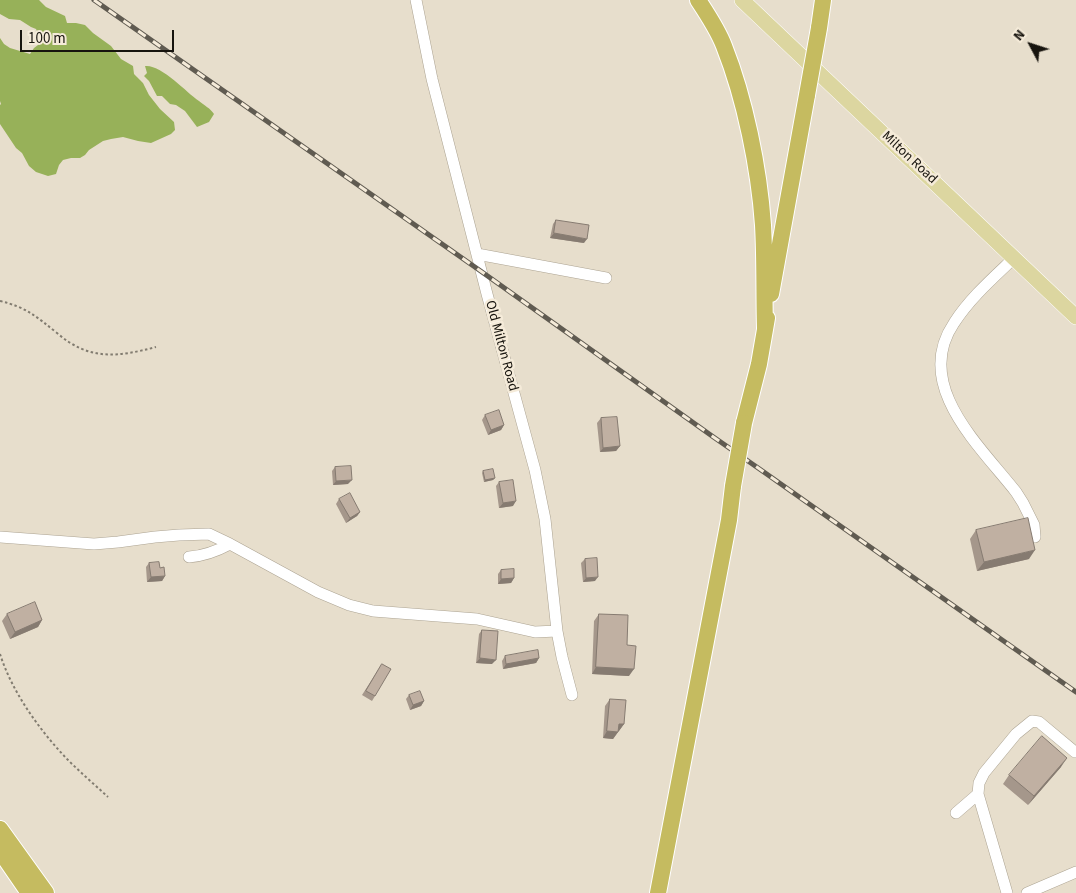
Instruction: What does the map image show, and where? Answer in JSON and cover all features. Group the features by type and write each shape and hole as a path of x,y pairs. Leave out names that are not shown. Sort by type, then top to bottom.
{"highway":[{"path":"698,0 724,46 739,92 758,175 763,224 765,328"},
{"path":"658,893 729,520 744,423 759,364 823,0"},
{"path":"0,829 46,893"},
{"path":"0,851 29,893"}],"main road":[{"name":"Milton Road","path":"742,0 1076,317"}],"street":[{"name":"Old Milton Road","path":"416,0 432,80 535,470 545,519 557,631 572,695"},
{"path":"477,254 606,278"},
{"path":"1014,258 970,302 954,322 943,344 940,368 942,380 951,404 963,425 1023,503 1034,525 1035,537"},
{"path":"0,537 94,544 155,537 209,534 318,592 349,605 373,611 477,619 535,632 557,631"},
{"path":"189,557 216,552 230,544"},
{"path":"1007,893 978,794 979,783 984,773 1016,734 1032,721 1038,722 1075,752"},
{"path":"956,813 978,794"},
{"path":"1026,893 1076,872"}],"path":[{"path":"0,300 34,314 58,335 89,352 105,355 120,354 156,347"},
{"path":"0,654 5,670 27,710 68,760 108,797"}],"shaded area":[{"path":"0,0 39,0 46,7 65,16 67,23 85,25 111,46 121,59 133,66 134,74 143,83 149,95 174,122 175,130 171,134 151,143 123,137 103,141 80,158 63,160 56,174 48,176 36,172 29,166 22,153 16,148 0,124 0,38 10,48 30,54 42,42 36,29 20,20 9,19 0,14"},
{"path":"145,66 158,69 166,74 209,109 214,114 209,122 197,127 185,111 176,105 170,104 162,96 157,96 144,76 147,73"}],"building":[{"path":"556,220 589,225 587,239 554,233"},
{"path":"499,410 504,425 491,430 485,415"},
{"path":"617,417 620,446 603,448 601,418"},
{"path":"351,466 352,480 336,481 335,467"},
{"path":"493,469 495,478 485,480 483,471"},
{"path":"513,480 516,501 503,503 499,482"},
{"path":"350,493 360,512 350,518 339,499"},
{"path":"1028,518 1035,550 984,562 976,530"},
{"path":"597,558 598,577 586,578 585,559"},
{"path":"159,562 160,568 164,567 165,576 151,577 149,563"},
{"path":"514,569 514,578 501,579 501,570"},
{"path":"35,602 42,620 15,632 7,614"},
{"path":"599,614 628,615 627,645 636,646 634,669 596,667"},
{"path":"482,630 498,631 496,660 480,658"},
{"path":"538,650 539,658 506,664 505,656"},
{"path":"382,664 391,669 375,696 366,691"},
{"path":"420,691 424,701 413,705 409,695"},
{"path":"610,699 626,700 624,724 619,724 618,732 607,731"},
{"path":"1042,736 1067,758 1034,796 1009,775"}],"railway":[{"path":"94,0 1076,692"}]}
